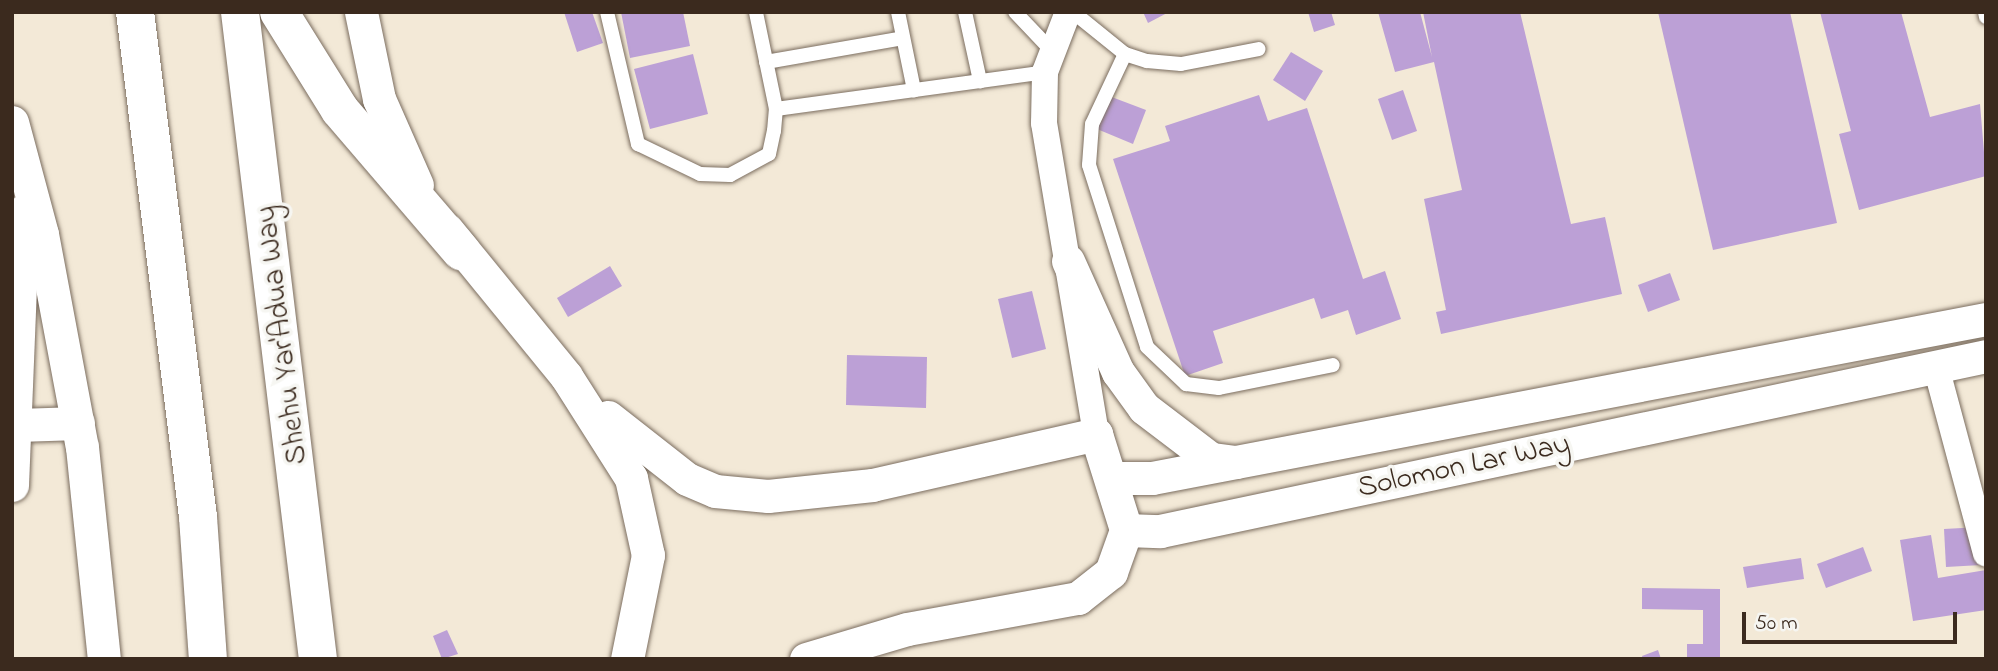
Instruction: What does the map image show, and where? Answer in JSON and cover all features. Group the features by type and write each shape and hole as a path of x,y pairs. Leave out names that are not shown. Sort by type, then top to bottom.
{"highway":[{"path":"135,12 196,503 208,659"},
{"name":"Shehu Yar'Adua Way","path":"240,12 318,659"},
{"path":"279,12 340,110 461,251"}],"street":[{"path":"361,12 379,99 400,156 461,251 566,376 612,441 631,478 644,530 645,579 627,659"},
{"path":"806,659 978,615 1078,598 1111,572 1126,530 1113,478 1096,434 1044,123 1049,62 1071,12"},
{"path":"12,122 18,171 78,423 104,659"},
{"path":"12,485 16,415 18,171"},
{"path":"1068,261 1118,372 1144,408 1211,459 1239,462"},
{"name":"Solomon Lar Way","path":"1113,478 1152,478 1986,319"},
{"name":"Solomon Lar Way","path":"1126,530 1160,531 1986,356"},
{"path":"1936,367 1986,553"},
{"path":"566,376 630,439 715,491 818,495 986,461 1096,434"},
{"path":"16,415 78,423"},
{"path":"1152,478 1160,531"}],"lane":[{"path":"607,12 638,144 700,174 730,175 769,154 776,109 756,12"},
{"path":"898,12 914,90"},
{"path":"965,12 980,81"},
{"path":"776,109 980,81 1049,62 1015,12"},
{"path":"1071,12 1125,54 1181,64 1259,49"},
{"path":"1985,12 1986,18"},
{"path":"766,62 903,38"},
{"path":"1125,54 1092,124 1090,166 1147,348 1186,384 1219,388 1333,365"}],"building":[{"path":"564,12 592,12 603,43 577,52"},
{"path":"621,12 683,12 690,46 630,58"},
{"path":"1143,12 1169,12 1148,23"},
{"path":"1308,12 1331,12 1335,25 1314,32"},
{"path":"1378,12 1420,12 1432,57 1423,12 1520,12 1571,224 1605,217 1622,294 1441,334 1436,312 1446,310 1424,199 1462,190 1434,62 1395,72"},
{"path":"1658,12 1790,12 1837,223 1713,250"},
{"path":"1820,12 1901,12 1930,117 1980,104 1986,176 1859,210 1839,134 1851,131"},
{"path":"1291,52 1323,71 1305,101 1273,80"},
{"path":"693,54 708,114 650,129 634,69"},
{"path":"1403,90 1417,131 1392,140 1378,99"},
{"path":"1259,95 1268,121 1307,108 1363,279 1385,271 1401,319 1356,335 1348,310 1321,319 1314,298 1213,331 1223,363 1185,376 1113,159 1170,141 1165,126"},
{"path":"1109,96 1146,110 1133,144 1097,129"},
{"path":"610,266 622,286 568,317 557,298"},
{"path":"1670,273 1680,300 1648,312 1638,285"},
{"path":"1032,291 1046,349 1012,358 998,299"},
{"path":"847,355 927,357 926,408 846,405"},
{"path":"1980,527 1981,565 1946,567 1944,529"},
{"path":"1931,535 1938,578 1986,570 1986,610 1913,621 1900,540"},
{"path":"1863,547 1872,571 1826,588 1817,564"},
{"path":"1801,558 1804,579 1747,588 1743,567"},
{"path":"1642,588 1720,589 1720,659 1687,659 1687,644 1703,644 1703,610 1642,609"},
{"path":"447,630 458,654 442,659 433,636"},
{"path":"1658,650 1661,659 1643,659 1642,656"}]}
